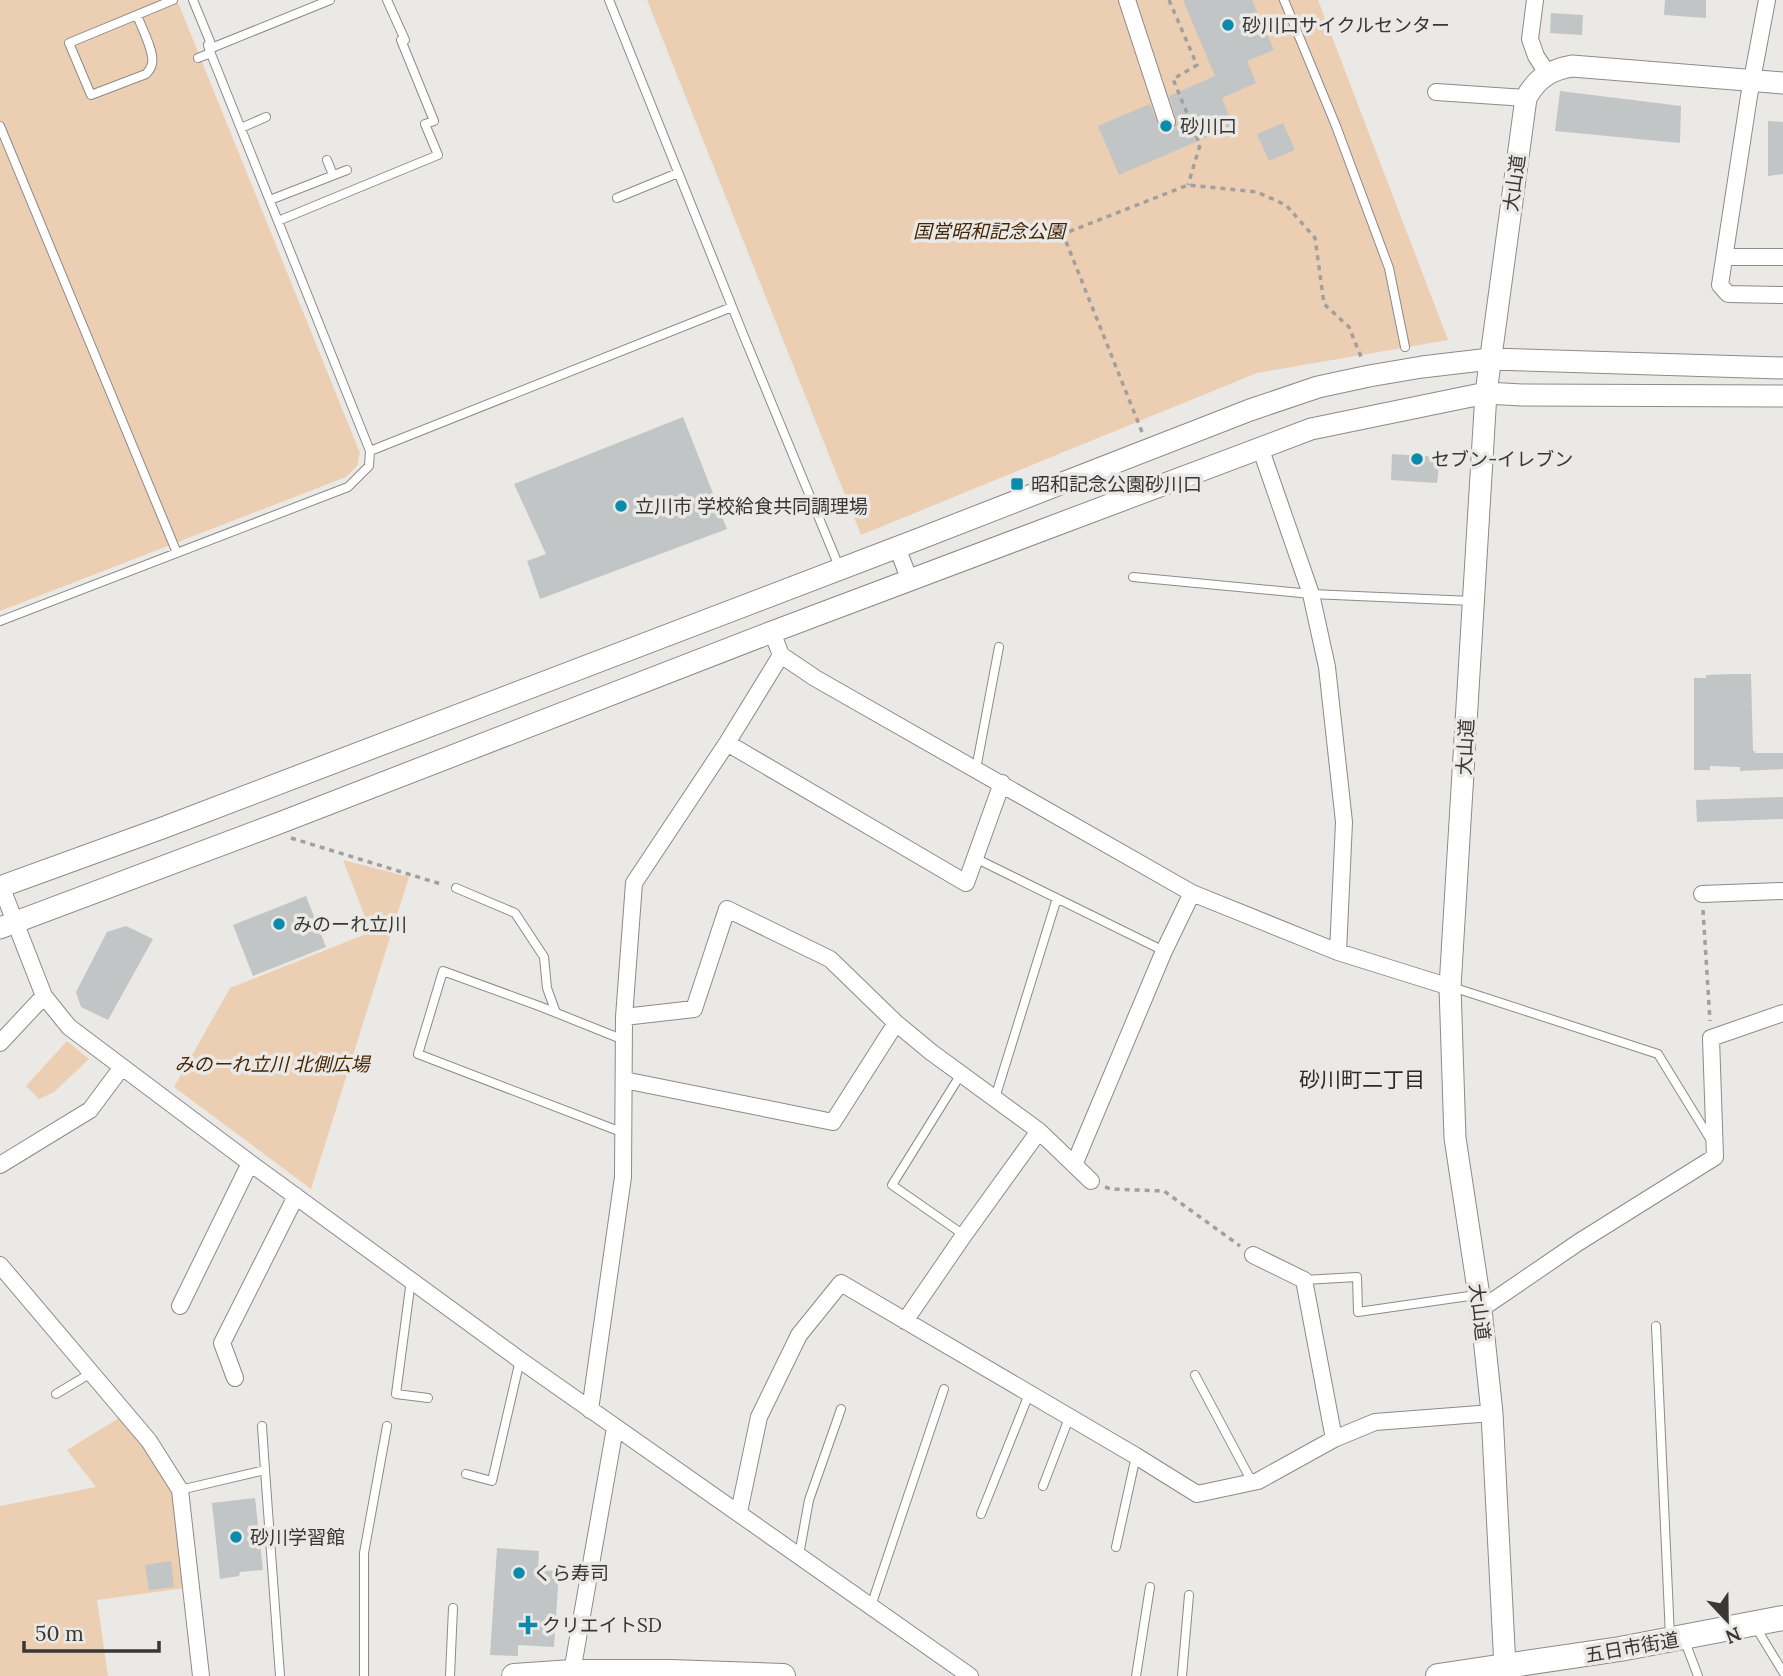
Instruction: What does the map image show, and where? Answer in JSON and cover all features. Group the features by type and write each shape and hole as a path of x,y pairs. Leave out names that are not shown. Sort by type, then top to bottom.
{"main road":[{"name":"五日市街道","path":"1438,1676 1677,1639 1783,1618"},
{"path":"514,1676 572,1672 783,1676"}],"street":[{"path":"1127,0 1167,122"},
{"path":"1535,0 1530,39 1535,56 1547,73"},
{"path":"1767,0 1720,285 1728,294 1783,295"},
{"path":"1436,92 1526,98 1533,85 1547,73 1572,66 1783,83"},
{"name":"大山道","path":"1505,1667 1492,1413 1480,1302 1455,1138 1450,987 1486,393 1526,98"},
{"path":"1725,257 1783,257"},
{"path":"970,1676 520,1360 69,1027 44,996 7,926 1,886 164,827 1250,410 1306,391 1369,376 1490,359 1783,368"},
{"path":"7,926 772,632 1311,429 1486,393 1783,396"},
{"path":"1260,447 1311,594 1327,667 1344,822 1338,952"},
{"path":"897,547 910,581"},
{"path":"772,632 781,655 815,678 1192,893 1338,952 1450,987"},
{"path":"590,1410 623,1177 624,1017 634,883 727,743 781,655"},
{"path":"727,743 966,883 1002,783"},
{"path":"1702,894 1783,891"},
{"path":"1074,1165 1164,951 1192,893"},
{"path":"624,1017 694,1009 727,909 831,959 896,1023 1039,1131 1091,1181"},
{"path":"0,1043 44,996"},
{"path":"1480,1302 1715,1157 1711,1038 1783,1013"},
{"path":"624,1080 832,1122 896,1023"},
{"path":"0,1165 90,1110 122,1068"},
{"path":"905,1321 1039,1131"},
{"path":"180,1306 250,1163"},
{"path":"235,1378 222,1343 296,1196"},
{"path":"1253,1255 1304,1280 1334,1439"},
{"path":"0,1265 149,1441 180,1490 201,1676"},
{"path":"738,1512 760,1417 799,1335 841,1283 1197,1494 1258,1481 1334,1439 1375,1422 1492,1413"},
{"path":"572,1672 615,1428"}],"lane":[{"path":"137,15 147,41 152,66 146,74 91,94 69,43 173,0"},
{"path":"0,621 348,487 369,466 370,451 210,51 208,45 211,44 193,0"},
{"path":"198,58 330,0"},
{"path":"278,221 438,155 425,124 434,121 401,40 405,40 387,0"},
{"path":"609,0 840,569"},
{"path":"1284,0 1336,126 1388,268 1405,347"},
{"path":"241,128 266,117"},
{"path":"0,126 177,553"},
{"path":"327,160 333,175"},
{"path":"270,200 347,170"},
{"path":"617,198 678,173"},
{"path":"370,451 732,307"},
{"path":"1132,577 1311,594 1474,601"},
{"path":"976,769 999,647"},
{"path":"975,858 1164,951"},
{"path":"456,888 515,913 544,957 547,988 556,1013"},
{"path":"995,1098 1057,898"},
{"path":"624,1040 443,971 418,1054 624,1133"},
{"path":"1450,987 1658,1054 1715,1148"},
{"path":"961,1074 892,1185 964,1235"},
{"path":"1304,1280 1357,1277 1358,1312 1480,1302"},
{"path":"411,1280 396,1394 428,1398"},
{"path":"1656,1326 1677,1639 1698,1676"},
{"path":"466,1474 492,1481 520,1360"},
{"path":"56,1394 91,1373"},
{"path":"1195,1376 1252,1482"},
{"path":"871,1606 944,1389"},
{"path":"981,1514 1029,1394"},
{"path":"799,1555 809,1500 841,1409"},
{"path":"1044,1486 1069,1418"},
{"path":"262,1426 280,1676"},
{"path":"364,1676 364,1553 387,1426"},
{"path":"1116,1547 1136,1456"},
{"path":"180,1490 265,1470"},
{"path":"1136,1676 1150,1587"},
{"path":"1182,1676 1188,1595"},
{"path":"450,1676 453,1608"},
{"path":"1753,1624 1783,1672"}],"path":[{"path":"1169,0 1197,65 1173,79 1200,145 1188,185"},
{"path":"1149,449 1063,234 1188,185 1257,192 1286,205 1315,238 1324,304 1349,327 1369,376"},
{"path":"286,837 456,888"},
{"path":"1702,894 1711,1038"},
{"path":"1091,1181 1111,1189 1164,1191 1253,1255"}],"green space":[{"path":"0,0 177,0 360,453 357,466 346,477 0,611"},
{"name":"国営昭和記念公園","path":"647,0 1318,0 1448,340 1257,373 861,535"},
{"name":"みのーれ立川 北側広場","path":"343,860 409,877 311,1189 174,1087 230,988 371,932"},
{"path":"67,1041 89,1059 54,1092 39,1099 26,1086"},
{"path":"119,1418 149,1452 174,1495 185,1588 97,1600 108,1676 0,1676 0,1506 96,1487 67,1450"}],"building":[{"path":"1183,0 1252,0 1274,50 1247,61 1256,83 1222,98 1233,126 1119,175 1098,126 1150,104 1160,129 1171,132 1177,123 1169,96 1215,76"},
{"path":"1665,0 1706,0 1706,18 1664,15"},
{"path":"1551,13 1583,15 1582,35 1550,33"},
{"path":"1560,91 1681,106 1680,143 1555,131"},
{"path":"1768,121 1783,122 1783,174 1768,176"},
{"path":"1283,123 1295,150 1269,161 1257,134"},
{"name":"立川市 学校給食共同調理場","path":"683,417 727,529 540,599 527,561 546,554 514,484"},
{"path":"1392,454 1440,457 1437,483 1391,480"},
{"path":"1751,674 1753,751 1783,753 1783,769 1740,771 1740,767 1710,766 1710,770 1694,770 1694,678 1706,678 1706,675"},
{"path":"1783,797 1783,819 1697,822 1696,800"},
{"path":"306,896 326,947 253,976 233,925"},
{"path":"126,926 153,939 108,1020 81,1007 76,992 107,932"},
{"path":"255,1498 263,1570 240,1572 239,1576 220,1579 212,1503"},
{"path":"497,1548 539,1551 538,1570 559,1571 554,1647 518,1645 518,1656 490,1655"},
{"path":"171,1561 174,1587 149,1590 145,1565"}],"place":[{"name":"砂川口サイクルセンター","path":"1228,25"},
{"name":"砂川口","path":"1166,126"},
{"name":"セブン-イレブン","path":"1417,459"},
{"name":"昭和記念公園砂川口","path":"1017,484"},
{"name":"立川市 学校給食共同調理場","path":"621,506"},
{"name":"みのーれ立川","path":"279,924"},
{"name":"砂川学習館","path":"236,1537"},
{"name":"くら寿司","path":"519,1573"},
{"name":"クリエイトSD","path":"528,1625"}],"district":[{"name":"砂川町二丁目","path":"1362,1079"}]}
